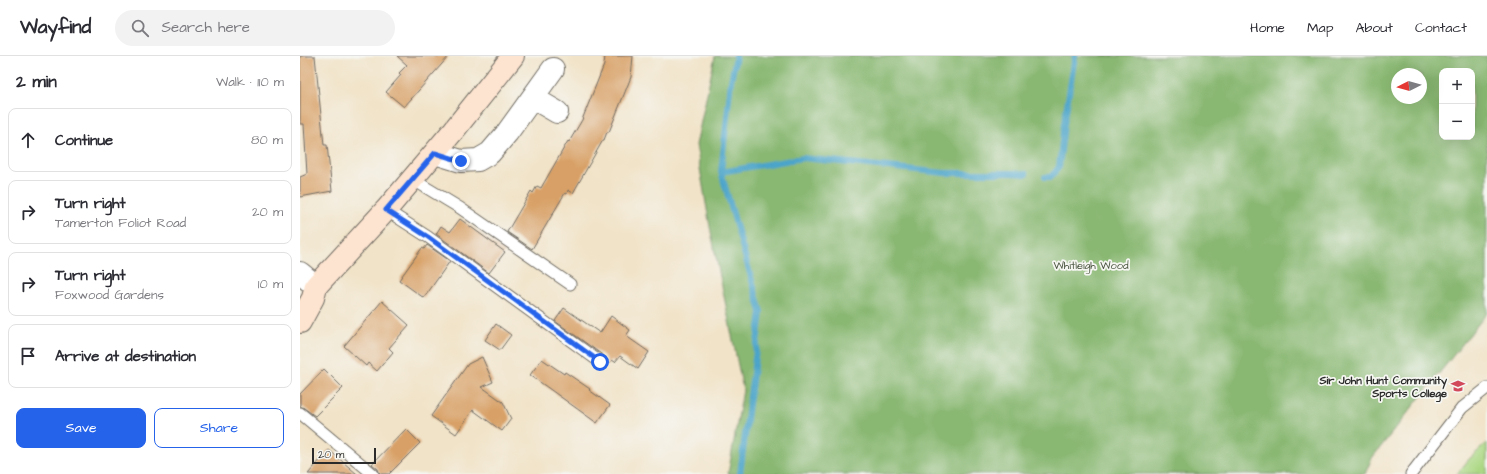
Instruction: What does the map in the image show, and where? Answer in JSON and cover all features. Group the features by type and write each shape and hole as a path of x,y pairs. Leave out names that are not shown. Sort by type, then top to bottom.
{"main road":[{"path":"300,322 313,298 308,280 386,210 435,153 513,56"}],"street":[{"path":"435,153 461,161 478,160 490,154 553,70"},
{"path":"533,98 556,112"}],"lane":[{"path":"412,179 460,208 570,284"},
{"path":"386,210 428,237 600,362"},
{"path":"1411,474 1462,408 1487,388"},
{"path":"300,413 373,474"}],"green space":[{"name":"Whitleigh Wood","path":"715,56 1487,56 1487,313 1372,458 1365,474 728,474 743,390 710,227 696,145"},
{"path":"1487,443 1487,474 1457,474 1469,459"}],"building":[{"path":"300,56 315,56 324,145 327,145 332,191 300,197 300,177 307,174 304,124 300,124"},
{"path":"397,56 449,56 404,107 386,92 401,75 399,73 407,65"},
{"path":"605,56 633,56 631,77 609,132 607,132 604,140 573,193 568,190 567,194 565,193 532,249 507,232 531,191 533,193 537,186 541,188 582,120 604,65"},
{"path":"460,219 505,252 489,273 436,234 441,226 450,232"},
{"path":"427,245 450,261 424,298 399,280 422,248 424,249"},
{"path":"382,301 409,325 389,348 393,352 377,371 368,363 366,366 344,346"},
{"path":"564,308 600,333 611,316 630,330 626,336 649,352 638,369 620,356 615,362 612,360 608,365 606,364 607,360 604,356 555,321"},
{"path":"496,324 511,335 500,350 485,340"},
{"path":"482,357 493,382 482,387 503,402 511,419 502,431 473,410 456,434 431,416 468,364"},
{"path":"542,359 564,374 565,372 610,405 597,423 530,375"},
{"path":"324,369 343,388 315,416 300,406 300,394"},
{"path":"406,429 420,443 389,474 380,474 378,469 372,464"},
{"path":"329,450 357,474 308,474"}],"waterway":[{"path":"736,56 731,81 721,172 761,312 740,474"},
{"path":"1045,177 1051,177 1059,167 1075,56"},
{"path":"721,172 803,158 944,173 1026,174"}],"place":[{"name":"Sir John Hunt Community Sports College","path":"1458,386"}],"route":[{"path":"461,161 435,153 386,210 428,237 514,298 600,362"}]}
